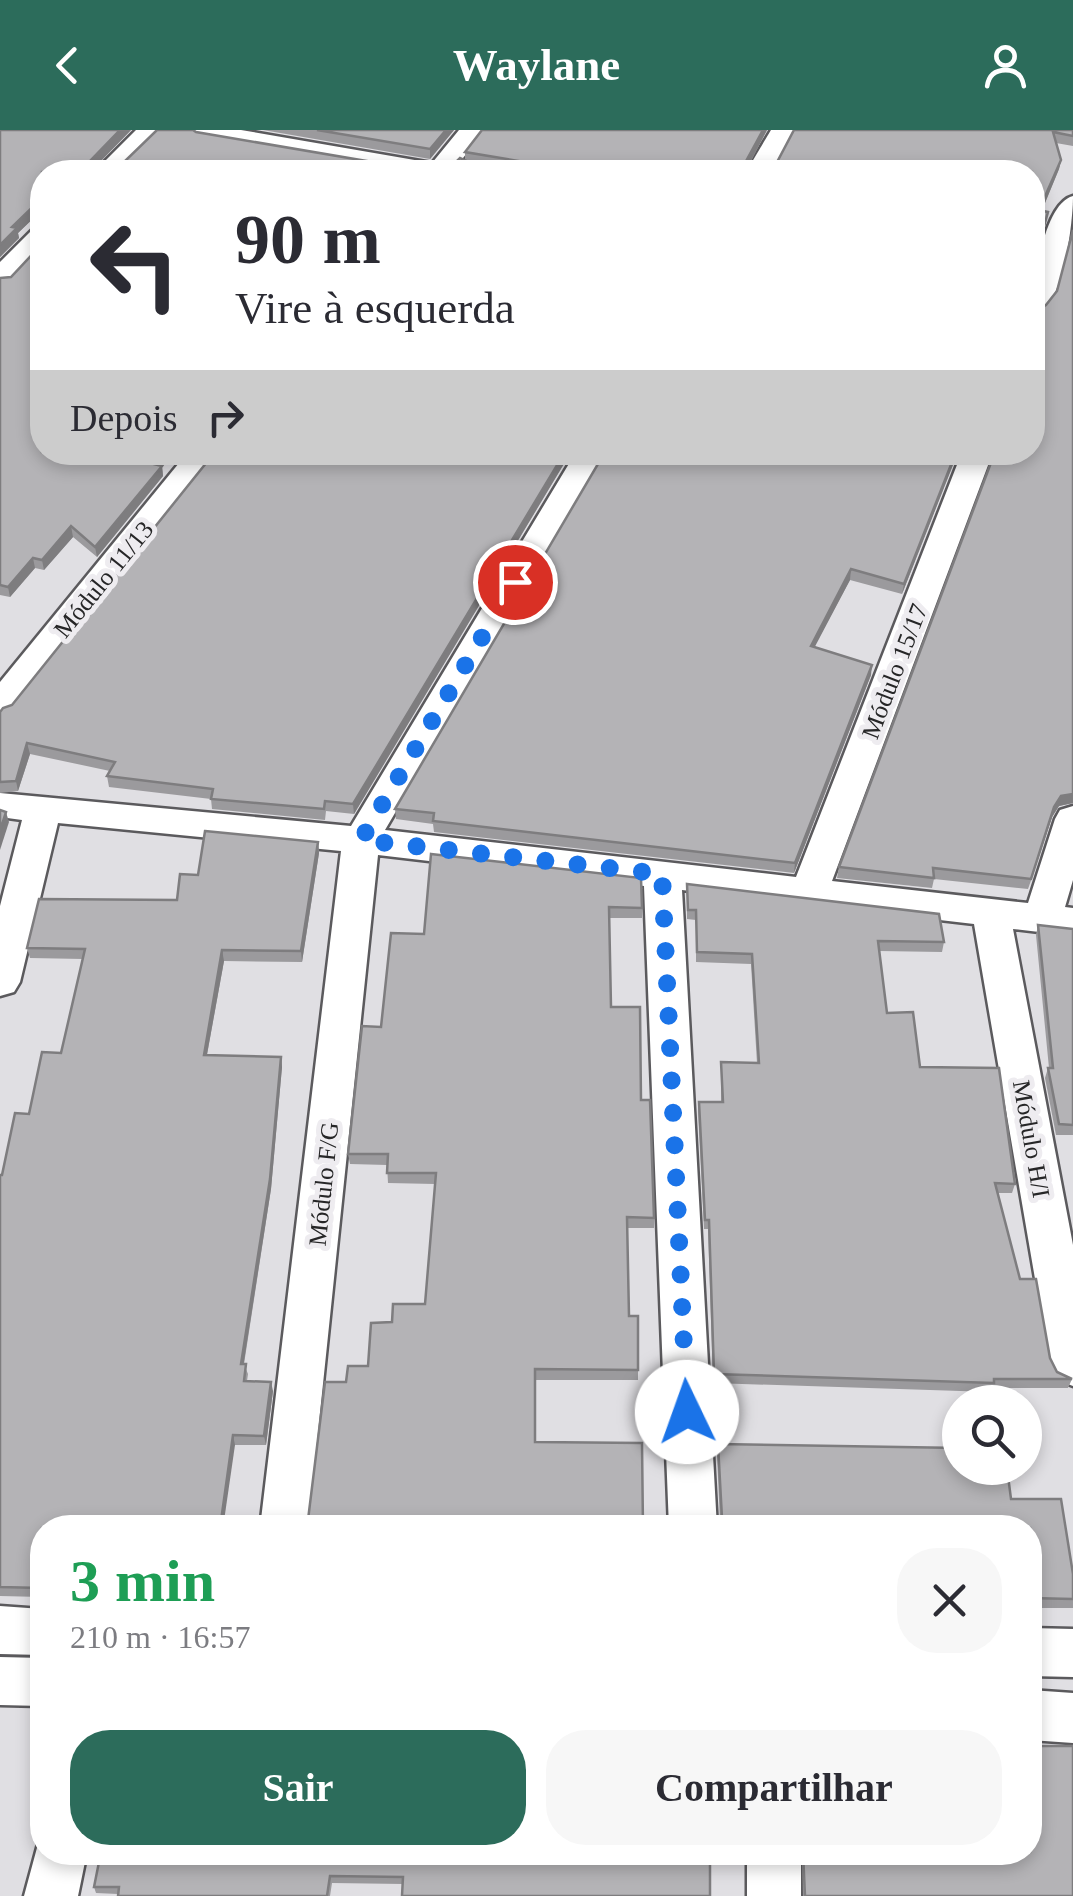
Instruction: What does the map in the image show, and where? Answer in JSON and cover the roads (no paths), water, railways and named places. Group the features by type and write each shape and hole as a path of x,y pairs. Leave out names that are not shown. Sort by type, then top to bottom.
{"street":[{"path":"119,160 150,130"},
{"path":"198,130 368,160"},
{"path":"446,160 472,130"},
{"path":"766,160 784,130"},
{"path":"1050,278 1073,204"},
{"path":"0,278 30,248"},
{"name":"Módulo 11/13","path":"0,705 195,465"},
{"path":"361,840 584,465"},
{"name":"Módulo 15/17","path":"810,890 973,465"},
{"path":"0,805 361,840 1058,921 1073,819"},
{"path":"0,982 43,810"},
{"name":"Módulo F/G","path":"285,1515 361,840"},
{"path":"662,874 692,1515"},
{"name":"Módulo H/I","path":"991,912 1073,1366"},
{"path":"0,1630 30,1631"},
{"path":"1042,1652 1073,1652"},
{"path":"0,1681 30,1682"},
{"path":"1042,1716 1073,1718"},
{"path":"51,1896 57,1865"},
{"path":"774,1865 774,1896"}]}
